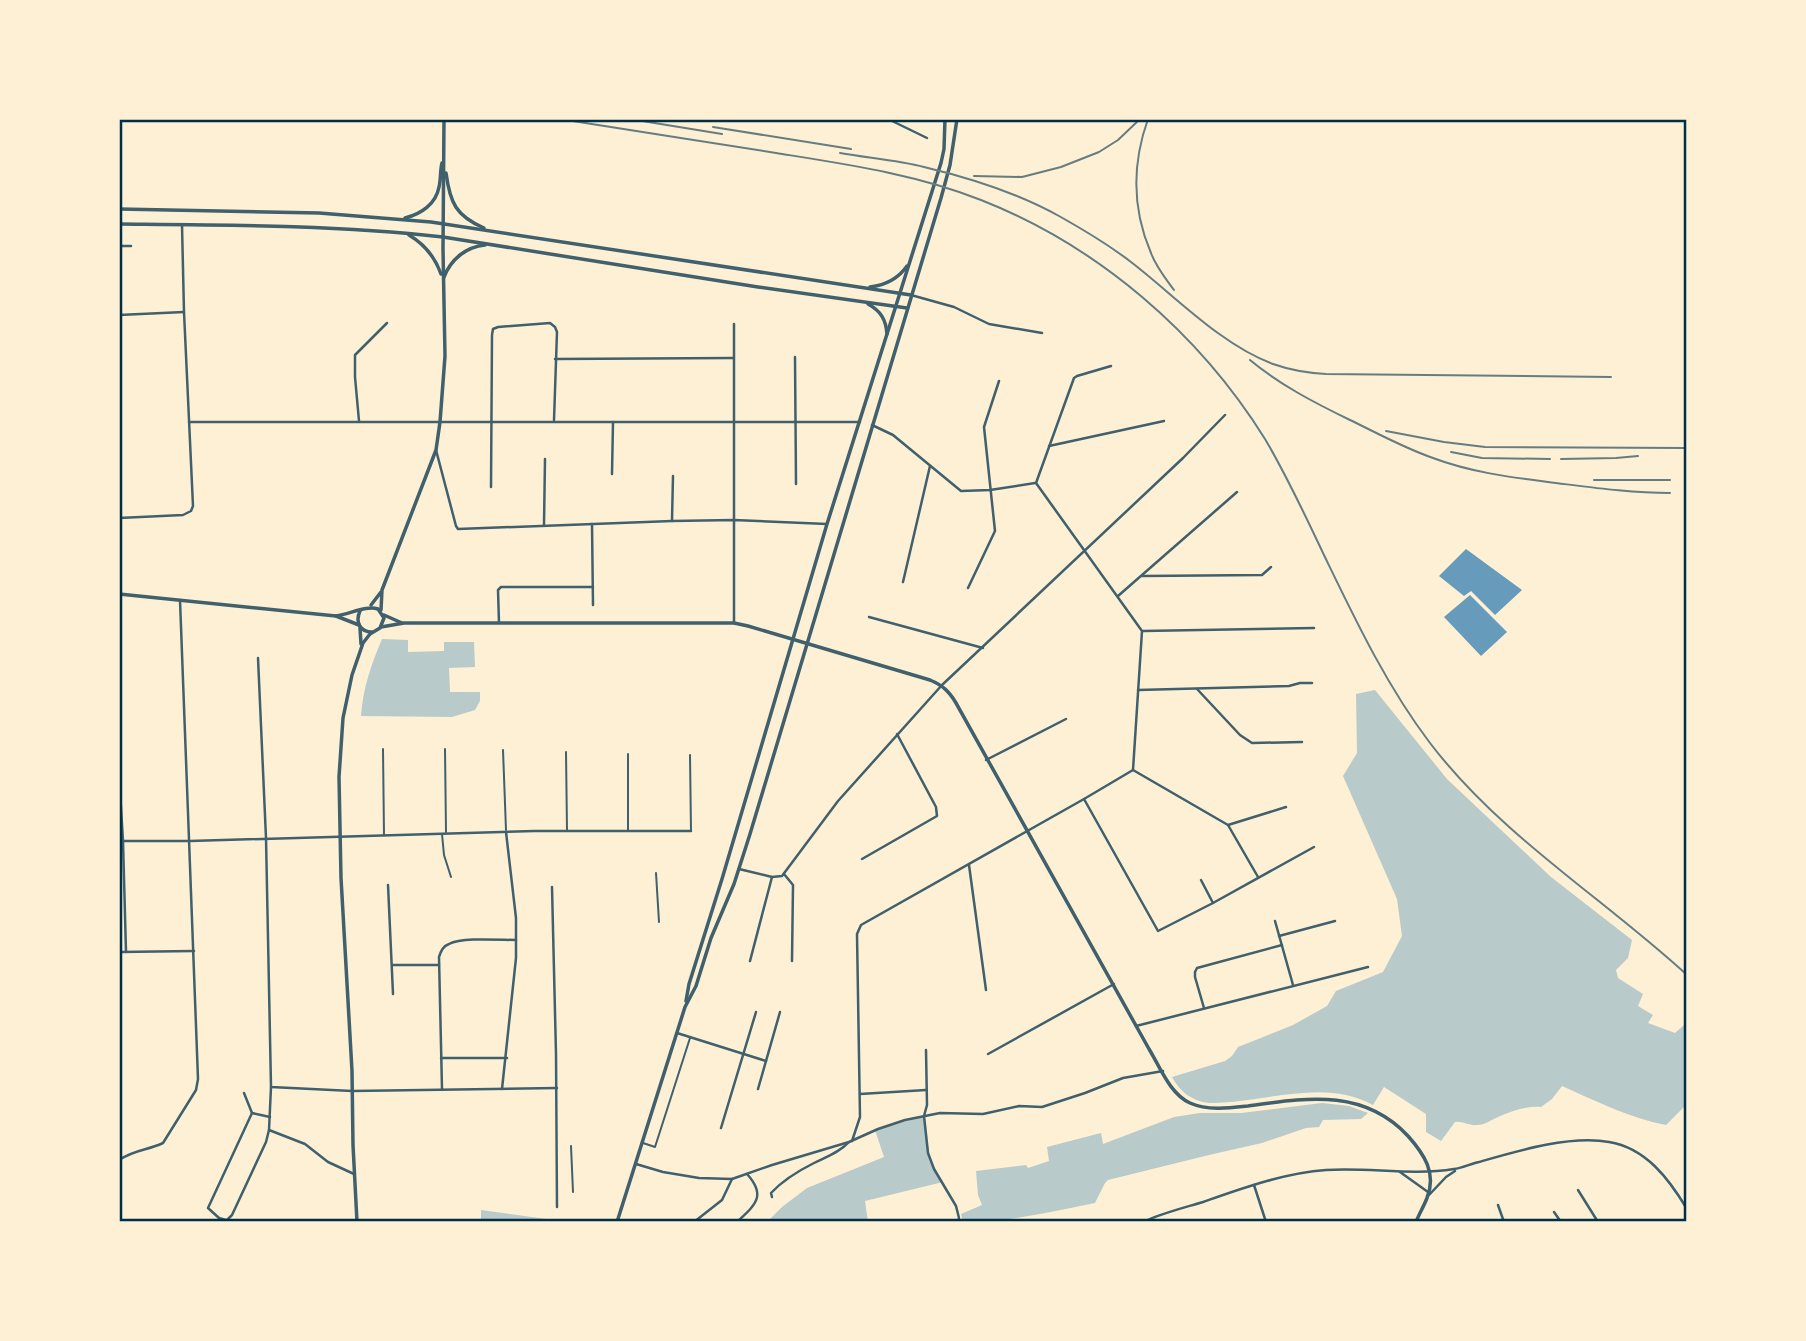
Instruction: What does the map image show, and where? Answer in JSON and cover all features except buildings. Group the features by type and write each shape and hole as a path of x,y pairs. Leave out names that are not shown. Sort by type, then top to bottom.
{"street":[{"path":"336,616 369,606 382,590 436,450 445,356 444,119"},
{"path":"888,119 927,138"},
{"path":"617,1222 677,1034 689,984 828,524 941,163 946,119"},
{"path":"685,1007 696,986 711,938 739,869 950,164 957,119"},
{"path":"399,219 419,214 433,201 440,187 444,158"},
{"path":"444,158 448,189 454,205 468,220 493,232"},
{"path":"119,209 306,213 443,223 911,295 954,307 989,324 1042,333"},
{"path":"119,224 313,227 443,237 907,308"},
{"path":"119,519 183,515 191,511 193,502 182,225"},
{"path":"405,233 420,242 428,251 443,279"},
{"path":"443,279 460,255 470,249 491,245"},
{"path":"119,246 131,246"},
{"path":"862,287 882,285 893,280 911,262"},
{"path":"864,303 881,314 887,325 887,336"},
{"path":"119,315 184,312"},
{"path":"359,421 355,355 387,323"},
{"path":"491,487 494,330 499,327 550,323 555,327 554,421"},
{"path":"734,324 734,623"},
{"path":"795,357 796,484"},
{"path":"555,359 733,358"},
{"path":"1036,483 1074,378 1111,366"},
{"path":"968,588 995,531 985,427 999,381"},
{"path":"739,869 772,877 784,874 838,801 942,685 1183,458 1225,415"},
{"path":"1049,446 1164,421"},
{"path":"189,422 860,422"},
{"path":"612,474 613,422"},
{"path":"872,425 893,435 961,491 1036,483"},
{"path":"436,450 458,529 734,520 828,524"},
{"path":"544,526 545,459"},
{"path":"903,582 930,466"},
{"path":"672,521 673,477"},
{"path":"1036,483 1142,631 1133,770"},
{"path":"1118,596 1237,492"},
{"path":"592,524 593,605"},
{"path":"1142,576 1262,575 1271,567"},
{"path":"499,623 498,590 501,587 593,587"},
{"path":"357,1222 339,777 343,718 351,678 361,646 384,622 382,590"},
{"path":"119,594 336,616 360,626 367,632 374,632"},
{"path":"119,1160 131,1152 163,1143 196,1090 198,1079 180,600"},
{"path":"369,606 404,623"},
{"path":"361,610 358,617 361,646"},
{"path":"869,617 983,648"},
{"path":"381,627 404,623 734,623 942,685 951,694 1169,1083 1182,1098 1199,1107 1236,1107 1323,1098 1362,1106 1401,1128 1429,1163 1429,1194"},
{"path":"1142,631 1314,628"},
{"path":"244,1093 252,1113 208,1208 226,1221 232,1215 266,1142 270,1117 265,838 258,658"},
{"path":"1138,690 1312,683"},
{"path":"1197,689 1240,735 1252,743 1301,742"},
{"path":"986,760 1066,719"},
{"path":"862,859 937,816 936,807 897,734"},
{"path":"383,749 384,835"},
{"path":"445,749 444,855 451,877"},
{"path":"502,1089 516,958 516,918 506,832 503,751"},
{"path":"566,752 567,831"},
{"path":"628,754 628,831"},
{"path":"121,841 444,833 691,831 690,755"},
{"path":"772,1197 771,1193 783,1182 842,1149 850,1142 859,1121 857,933 863,923 1133,770"},
{"path":"1133,770 1228,825 1259,877"},
{"path":"119,774 126,952"},
{"path":"1084,800 1158,931 1314,847"},
{"path":"1228,825 1286,807"},
{"path":"969,865 986,990"},
{"path":"656,873 659,922"},
{"path":"784,874 793,885 792,961"},
{"path":"750,961 772,877"},
{"path":"1202,880 1213,903"},
{"path":"388,885 393,993"},
{"path":"552,887 557,1207"},
{"path":"1275,921 1293,985"},
{"path":"1279,936 1335,921"},
{"path":"442,1089 439,965 441,951 450,943 459,941 516,940"},
{"path":"1203,1008 1195,977 1196,969 1282,945"},
{"path":"119,952 194,951"},
{"path":"392,965 439,965"},
{"path":"1136,1026 1368,967"},
{"path":"988,1054 1114,984"},
{"path":"721,1128 756,1012"},
{"path":"758,1089 780,1012"},
{"path":"677,1034 766,1061"},
{"path":"643,1143 655,1147 690,1037"},
{"path":"926,1050 927,1105 924,1116 930,1160 957,1206 958,1222"},
{"path":"441,1058 507,1058"},
{"path":"636,1164 699,1178 732,1179 850,1142 890,1124 940,1113 983,1114 1019,1106 1042,1107 1123,1078 1163,1071"},
{"path":"271,1087 352,1091 557,1088"},
{"path":"860,1094 926,1090"},
{"path":"252,1113 270,1117"},
{"path":"269,1130 305,1144 328,1162 354,1174"},
{"path":"1143,1222 1292,1175 1324,1171 1400,1172 1458,1169 1558,1143 1585,1139 1611,1142 1635,1151 1659,1169 1687,1209"},
{"path":"572,1146 573,1192"},
{"path":"1416,1222 1429,1194 1458,1169"},
{"path":"1400,1172 1429,1194"},
{"path":"737,1222 752,1207 758,1196 756,1185 747,1174"},
{"path":"694,1222 722,1200 732,1179"},
{"path":"1254,1185 1266,1222"},
{"path":"1578,1190 1598,1222"},
{"path":"1498,1205 1504,1222"},
{"path":"1554,1212 1561,1222"}],"shaded area":[{"path":"382,639 408,640 408,652 444,651 444,642 474,642 475,667 449,668 450,692 480,692 480,701 475,710 452,717 361,716 368,677"},
{"path":"1375,690 1447,779 1551,877 1632,940 1628,958 1616,970 1618,978 1643,994 1638,1006 1653,1015 1648,1023 1675,1033 1684,1025 1687,1027 1687,1104 1666,1125 1626,1114 1562,1086 1552,1099 1541,1107 1519,1109 1480,1125 1455,1122 1441,1141 1426,1132 1426,1114 1384,1087 1373,1105 1354,1097 1313,1092 1209,1103 1192,1098 1175,1082 1172,1077 1225,1061 1238,1047 1293,1025 1327,1006 1336,991 1383,972 1402,936 1397,899 1343,776 1357,753 1356,694"},
{"path":"1322,1103 1349,1106 1368,1113 1361,1119 1323,1120 1319,1127 1306,1128 1262,1143 1108,1180 1095,1203 1013,1218 963,1222 961,1214 982,1205 978,1195 976,1171 1026,1165 1028,1168 1049,1161 1047,1147 1101,1133 1103,1144 1174,1117 1200,1113 1241,1113"},
{"path":"924,1116 930,1160 943,1182 865,1201 868,1222 767,1222 807,1188 884,1157 875,1130"},
{"path":"481,1210 568,1222 481,1222"}],"water":[{"path":"1466,549 1522,590 1495,615 1471,591 1464,596 1439,576"},
{"path":"1470,595 1507,632 1481,656 1444,617"}],"railway":[{"path":"560,119 828,161 931,183 981,200 1024,219 1105,268 1177,329 1239,400 1281,467 1385,675 1430,743 1488,808 1520,837 1687,975"},
{"path":"630,119 722,134"},
{"path":"974,176 1022,177 1061,167 1099,152 1118,140 1140,119"},
{"path":"1148,119 1139,153 1137,203 1153,258 1174,290"},
{"path":"713,127 851,149"},
{"path":"840,153 941,171 1027,200 1087,232 1123,256 1235,345 1279,366 1326,374 1611,377"},
{"path":"1250,360 1324,407 1401,445 1447,463 1533,480 1624,491 1670,493"},
{"path":"1386,431 1485,447 1687,448"},
{"path":"1451,452 1482,458 1550,459"},
{"path":"1561,459 1638,456"},
{"path":"1594,480 1670,480"}]}
